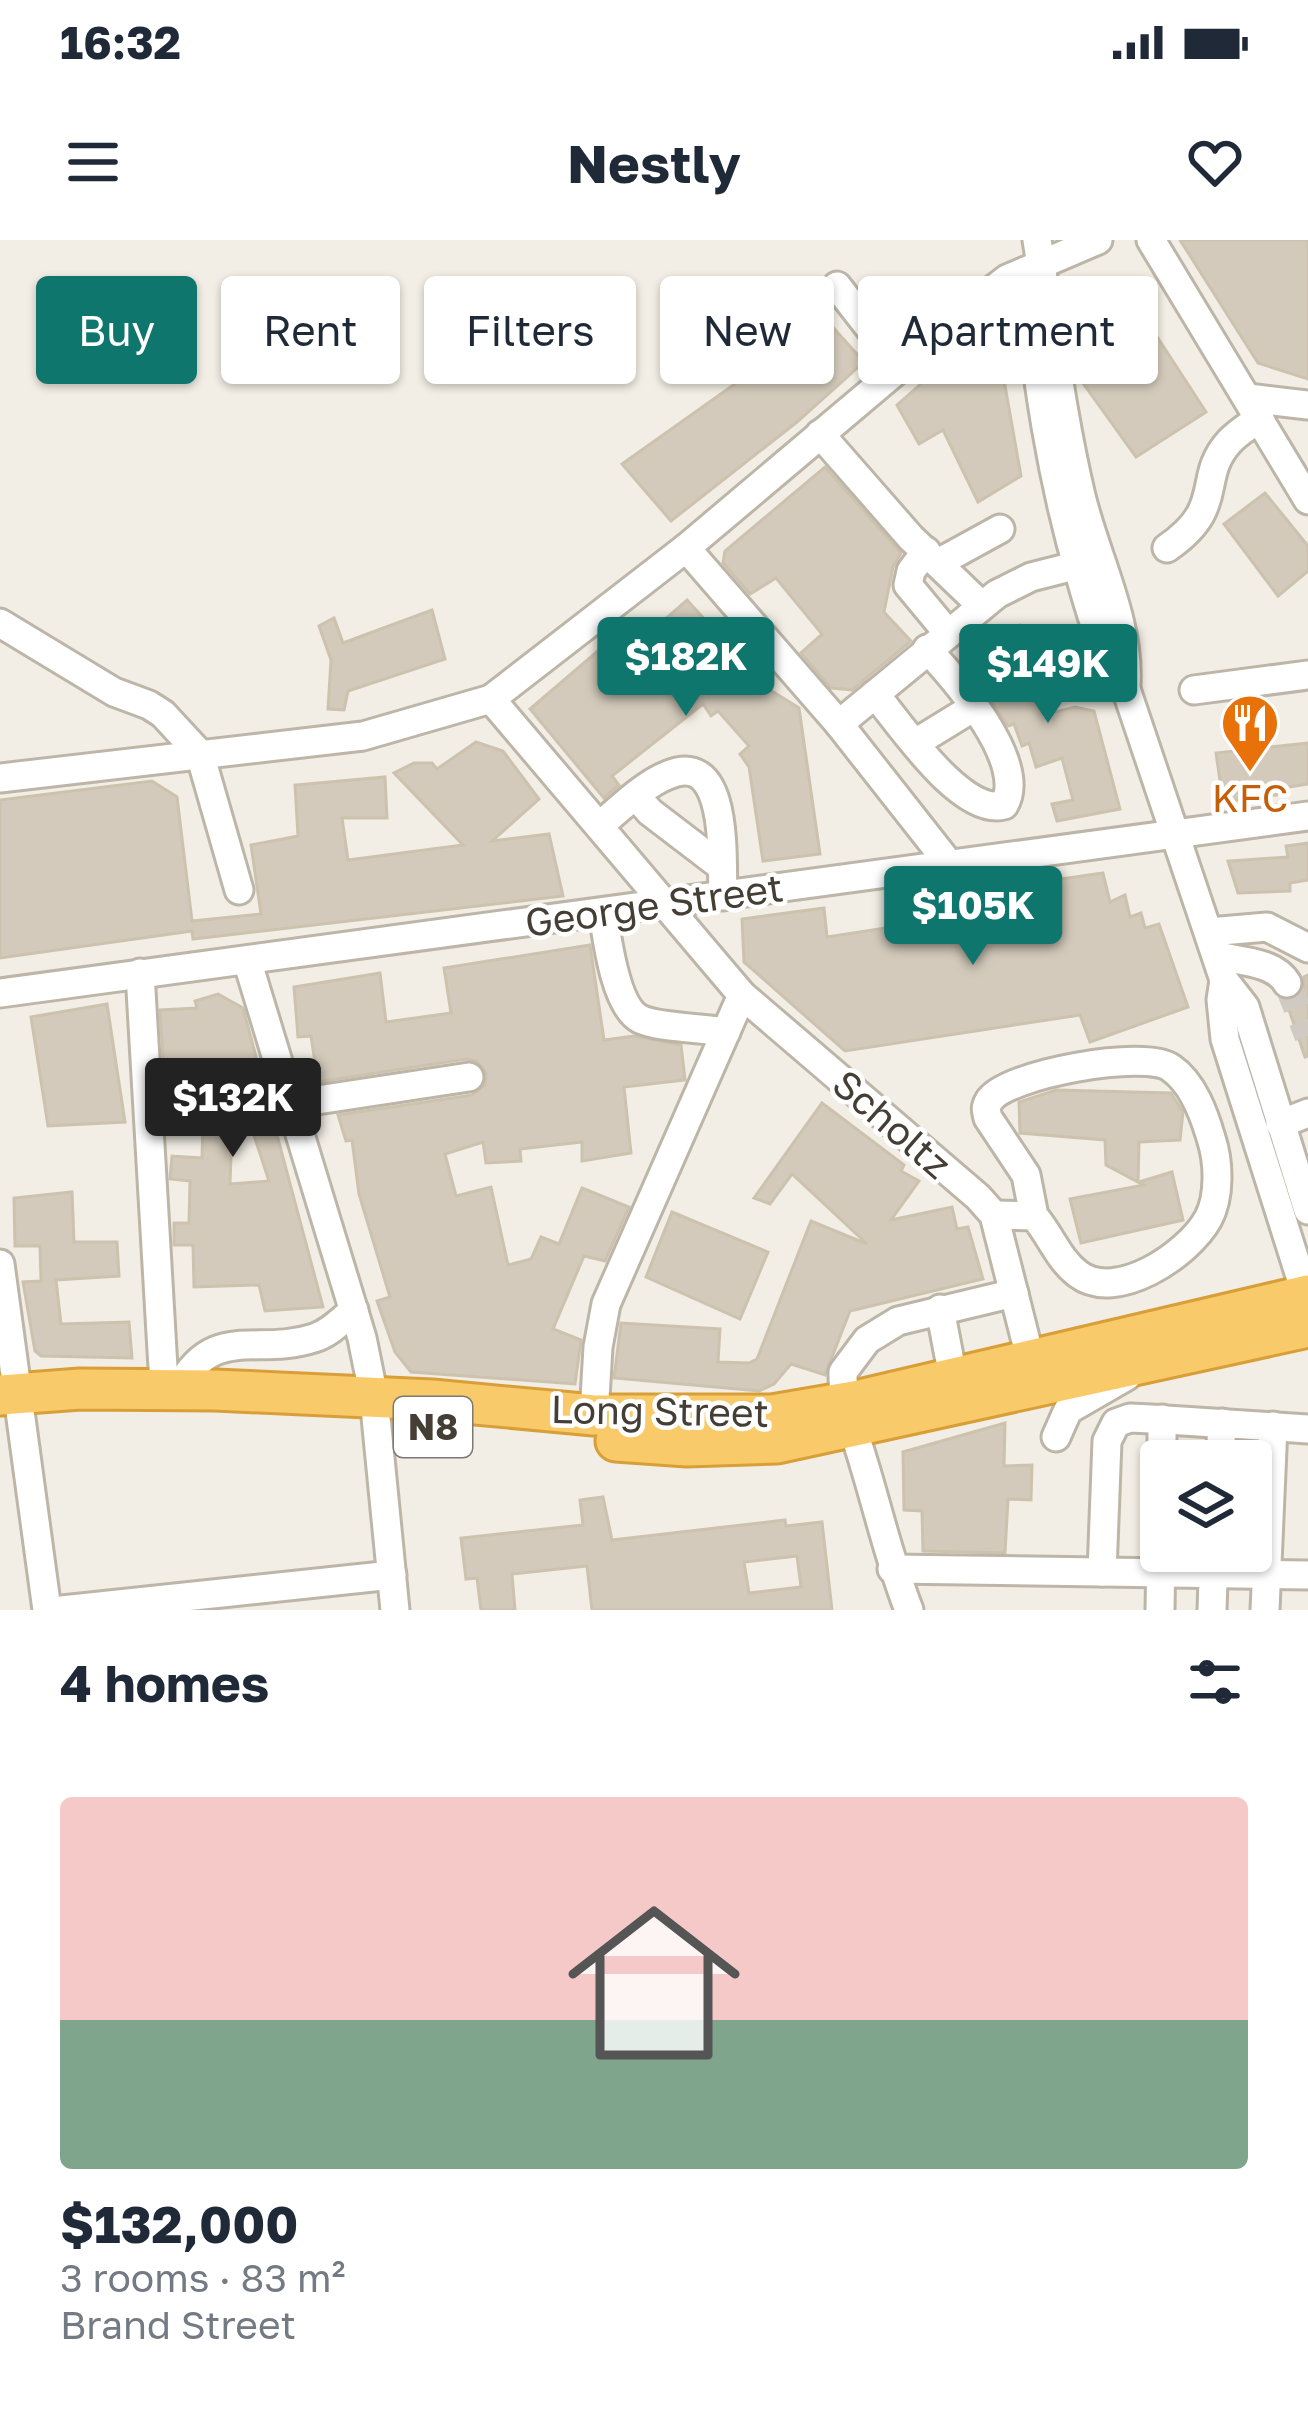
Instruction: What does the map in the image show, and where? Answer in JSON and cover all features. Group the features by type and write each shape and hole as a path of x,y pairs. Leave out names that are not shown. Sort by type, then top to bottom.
{"highway":[{"name":"Long Street","path":"10,1405 170,1378 375,1410 687,1446 777,1443 953,1377 1023,1381 1308,1296"},
{"name":"Long Street","path":"10,1405 130,1414 375,1410 594,1415 856,1413 1023,1381 1147,1364 1308,1327"}],"street":[{"path":"1098,240 1034,259 1081,496 1088,563 1123,636 1126,689 1216,956 1226,1039 1308,1296"},
{"path":"1151,240 1308,500"},
{"path":"837,286 858,313"},
{"path":"0,778 363,736 491,700 686,548 880,384"},
{"path":"1254,408 1308,405"},
{"path":"1168,548 1197,525 1229,442 1254,408"},
{"path":"820,434 982,606"},
{"path":"875,694 958,791 982,805 1004,805 1010,781 1006,762 908,585 910,571 932,557 1000,529"},
{"path":"686,548 839,724 950,865"},
{"path":"839,724 982,606 1031,577 1088,563"},
{"path":"0,623 114,692 164,714 200,754 239,890"},
{"path":"1194,690 1308,675"},
{"name":"Scholtz","path":"491,700 742,995 994,1215"},
{"path":"916,742 974,707"},
{"path":"600,825 652,783 680,771 696,773 706,781 723,828 723,896"},
{"path":"636,796 722,867"},
{"name":"George Street","path":"0,993 1308,815"},
{"path":"603,913 620,989 634,1015 647,1022 726,1032"},
{"path":"1216,956 1267,927 1308,948"},
{"path":"1216,956 1270,968 1283,974 1287,983"},
{"path":"1216,956 1245,1007 1308,1210"},
{"path":"247,960 354,1310 375,1410 395,1610"},
{"path":"140,974 170,1378 205,1353 228,1346 317,1338 354,1310"},
{"path":"594,1415 606,1304 742,995"},
{"path":"1148,1060 1168,1065 1200,1105 1213,1143 1217,1178 1207,1221 1188,1242 1142,1276 1093,1283 1060,1256 1034,1216 1026,1175 988,1118 991,1097 1026,1081 1109,1061 1148,1060"},
{"path":"291,1103 469,1077"},
{"path":"1280,1124 1308,1113"},
{"path":"1023,1381 1014,1293 994,1215 1034,1216"},
{"path":"0,1264 10,1405 29,1456 47,1610"},
{"path":"899,1610 909,1610 892,1568 856,1413 877,1331 940,1309 1014,1293"},
{"path":"940,1309 953,1377"},
{"path":"1102,1572 1110,1429 1130,1418 1308,1429"},
{"path":"1162,1420 1162,1440"},
{"path":"1221,1440 1222,1423"},
{"path":"1265,1610 1273,1426"},
{"path":"0,1460 29,1456"},
{"path":"892,1568 1102,1572 1140,1566"},
{"path":"1160,1610 1161,1572"},
{"path":"1212,1610 1214,1572"},
{"path":"1253,1572 1308,1575"},
{"path":"62,1610 392,1575"}],"building":[{"path":"1180,240 1308,240 1308,379 1258,363"},
{"path":"834,329 858,355 858,367 797,422 671,521 622,464 735,384 834,384"},
{"path":"1158,338 1206,412 1136,457 1084,384 1158,384"},
{"path":"921,384 1005,384 1021,476 978,502 943,430 919,444 897,405"},
{"path":"825,467 901,553 893,567 884,612 911,641 852,690 831,688 801,653 822,634 776,578 750,594 723,563 725,551"},
{"path":"1265,493 1308,546 1308,571 1278,596 1224,524"},
{"path":"687,600 767,688 799,708 820,854 763,861 749,767 740,754 749,746 718,711 711,716 703,704 612,776 619,785 604,798 530,709 633,621 645,637"},
{"path":"432,610 445,659 348,691 344,710 328,709 331,660 319,626 334,618 343,643"},
{"path":"1020,625 1034,685 1043,689 1051,713 1075,707 1094,711 1120,809 1057,821 1052,804 1073,800 1062,758 1036,767 1029,743 1022,746 1014,724 1008,726 979,683 987,674 972,657 991,643 988,633"},
{"path":"476,742 503,751 539,799 492,841 549,834 563,896 193,939 192,931 0,958 0,800 152,781 177,797 192,921 261,914 251,845 298,836 295,785 385,777 387,818 342,818 348,860 463,845 394,773 414,763 432,763 437,769"},
{"name":"KFC","path":"1308,743 1308,784 1283,788 1284,794 1223,802 1216,753"},
{"path":"1308,843 1308,880 1290,883 1290,891 1238,893 1228,861 1288,857 1286,846"},
{"path":"1103,873 1110,902 1125,895 1130,917 1141,913 1145,928 1159,924 1188,1007 1090,1042 1080,1015 845,1051 744,962 742,919 824,908 827,937 1016,908 1013,886"},
{"path":"590,945 604,1040 634,1036 681,1045 685,1080 624,1087 631,1153 582,1161 582,1142 520,1149 521,1161 486,1163 483,1142 445,1154 456,1196 491,1187 508,1265 531,1259 541,1237 559,1244 582,1188 629,1207 605,1261 584,1256 553,1329 581,1340 575,1384 411,1372 395,1352 377,1301 390,1297 359,1194 352,1140 346,1141 338,1115 472,1095 485,1085 486,1073 477,1061 466,1059 318,1082 311,1036 298,1037 294,987 380,973 386,1022 451,1013 444,968"},
{"path":"1308,975 1305,1057 1286,1001 1299,996"},
{"path":"218,994 243,1008 323,1307 265,1311 259,1285 194,1287 193,1245 174,1245 174,1223 189,1223 190,1181 170,1179 172,1156 202,1158 203,1124 167,1124 160,1010 197,1008 195,1001","holes":["234,1075 269,1181 230,1184"]},
{"path":"107,1004 125,1122 48,1126 31,1017"},
{"path":"1056,1090 1171,1093 1183,1112 1180,1140 1139,1142 1138,1182 1106,1165 1105,1140 1020,1133 1019,1102"},
{"path":"822,1103 919,1181 891,1220 952,1207 957,1229 968,1227 983,1279 850,1311 825,1375 791,1364 774,1384 759,1391 614,1378 621,1323 720,1329 718,1362 757,1359 811,1221 867,1244 792,1174 770,1204 754,1198"},
{"path":"1172,1172 1183,1220 1081,1243 1070,1199 1144,1185 1139,1182"},
{"path":"72,1192 74,1242 117,1242 119,1276 56,1280 61,1324 129,1322 132,1358 41,1356 35,1351 23,1282 41,1281 40,1246 15,1246 14,1198"},
{"path":"672,1212 768,1252 740,1319 646,1277"},
{"path":"1005,1423 1004,1466 1032,1465 1031,1500 1008,1499 1005,1553 923,1551 922,1511 904,1510 903,1452"},
{"path":"603,1497 612,1540 785,1520 786,1526 822,1522 832,1610 592,1610 587,1566 512,1574 515,1610 481,1610 477,1578 466,1579 461,1538 583,1525 580,1500","holes":["797,1556 801,1587 749,1593 744,1562"]}],"tunnel":[{"path":"1287,983 1308,1036"}],"place":[{"name":"KFC","path":"1250,774"}]}
